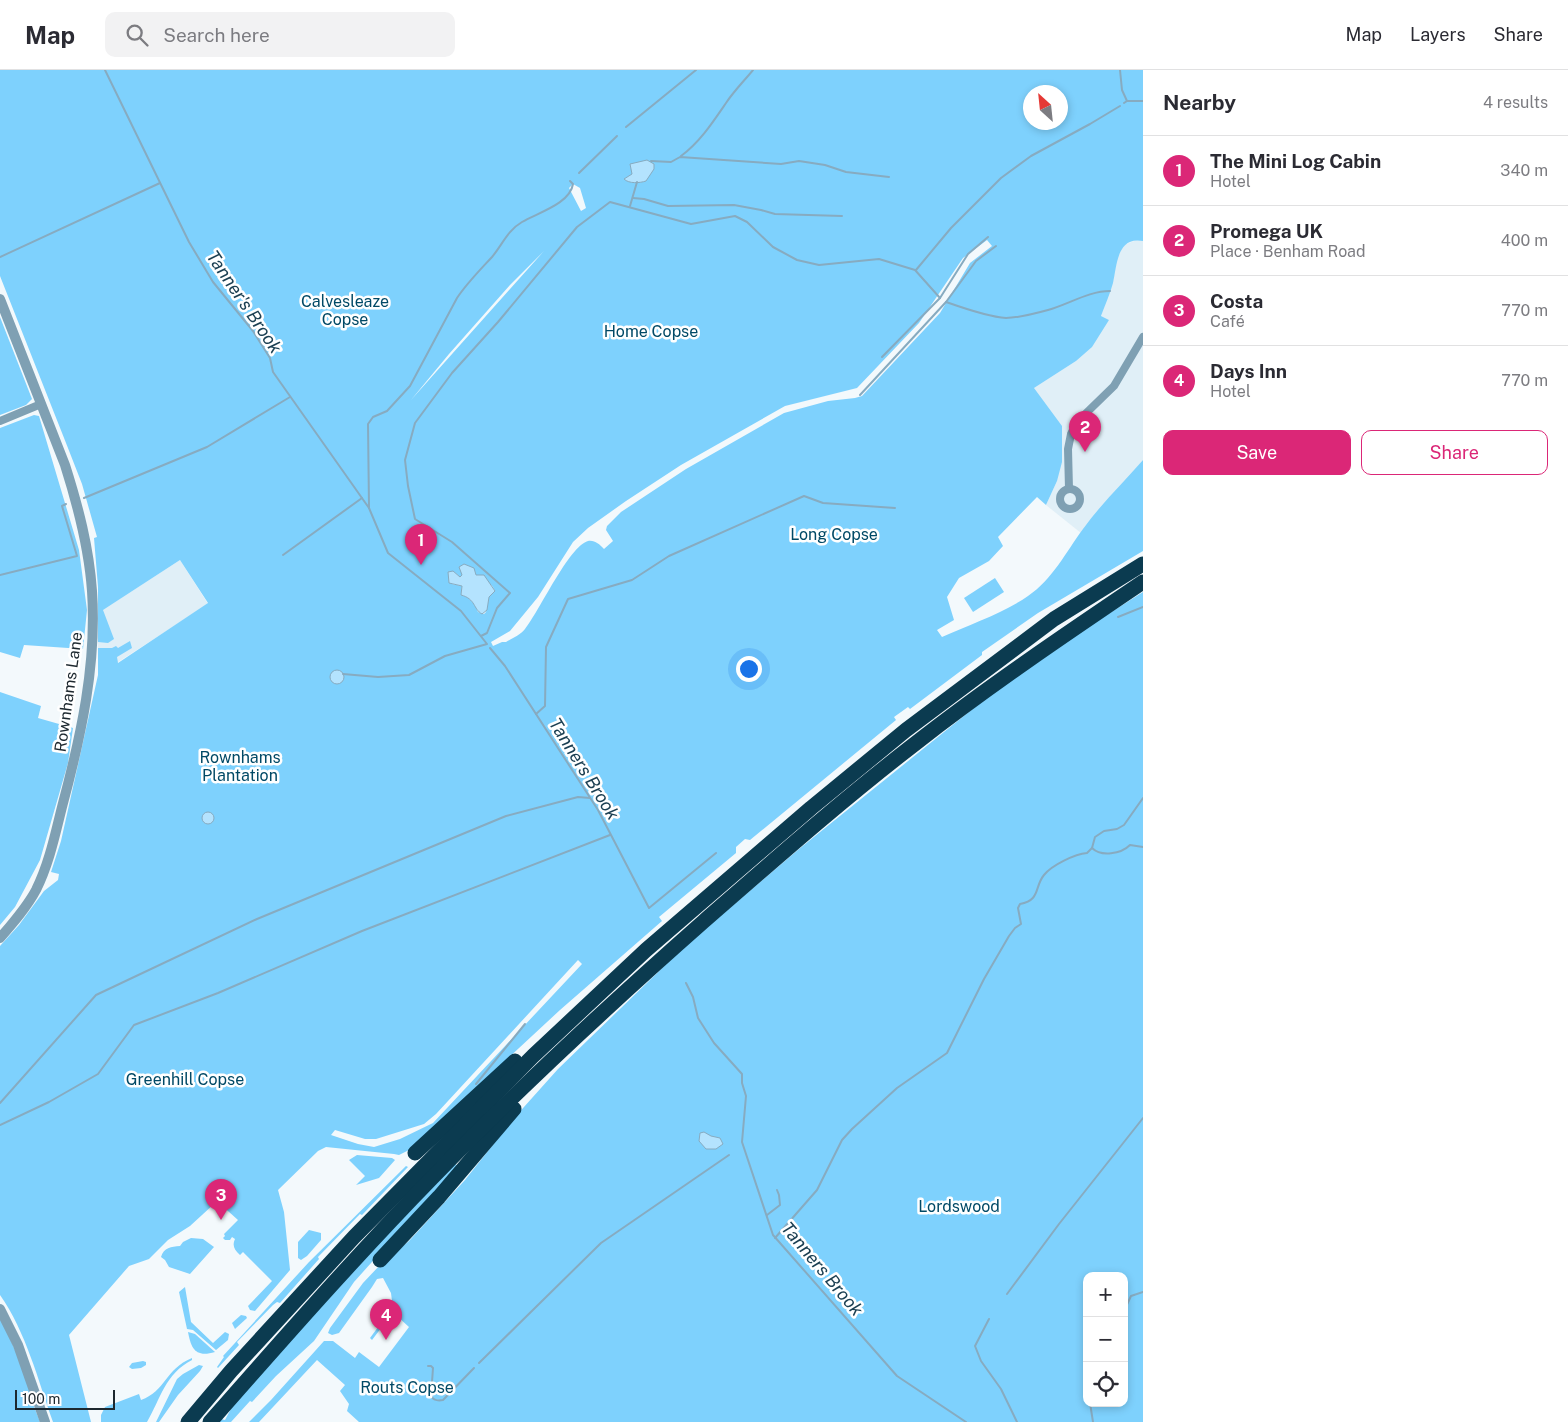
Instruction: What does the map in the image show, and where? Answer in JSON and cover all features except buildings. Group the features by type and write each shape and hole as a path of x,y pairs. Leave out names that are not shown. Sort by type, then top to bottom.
{"highway":[{"path":"415,1153 570,1011 646,950 803,815 906,730 1054,619 1143,564"},
{"path":"210,1422 317,1300 405,1207 552,1058 624,992 824,817 901,755 1051,643 1143,582"},
{"path":"188,1422 231,1370 361,1230 533,1056 646,950"},
{"path":"380,1260 494,1133 536,1083 552,1058"}],"street":[{"name":"Rownhams Lane","path":"0,299 65,465 84,531 92,591 92,645 85,705 78,747 50,853 36,890 0,938"},
{"path":"1069,489 1068,449 1071,434 1078,421 1114,386 1143,337"},
{"path":"0,421 41,404"},
{"path":"0,1309 18,1344 45,1422"}],"shaded area":[{"path":"647,160 654,164 654,169 646,181 638,183 624,179 632,174 630,164"},
{"path":"1137,240 1143,241 1143,460 1081,533 1046,505 1057,481 1034,388 1076,361 1109,320 1101,316 1113,281 1117,258 1126,244"},
{"path":"180,560 208,604 98,675 98,613"},
{"path":"464,564 474,568 476,575 484,575 495,591 489,597 487,610 482,614 472,601 461,595 462,586 449,583 448,572 453,571 460,577 462,575 459,567"},
{"path":"337,670 342,672 344,677 342,682 337,684 332,682 330,677 332,672"},
{"path":"206,812 210,812 214,818 210,824 206,824 202,820 202,816"},
{"path":"704,1132 720,1138 723,1144 716,1149 706,1149 699,1141 700,1133"}],"green space":[{"path":"0,70 1143,70 1143,241 1128,243 1120,253 1112,287 1101,316 1109,320 1092,347 1076,361 1034,388 1062,426 1062,462 1057,481 1046,505 1037,497 998,537 1003,546 989,561 959,578 947,597 954,620 937,630 942,637 1008,608 1037,589 1058,565 1097,511 1143,460 1143,551 1038,613 982,652 982,655 910,709 908,707 894,717 896,720 750,840 745,839 736,847 736,853 659,917 662,921 560,1010 409,1150 399,1155 326,1147 318,1151 278,1190 284,1212 290,1270 255,1311 250,1310 248,1306 272,1281 243,1252 240,1255 236,1251 234,1247 235,1239 232,1237 230,1240 225,1240 223,1238 224,1234 238,1220 219,1203 214,1204 190,1226 168,1240 149,1259 129,1266 69,1335 91,1422 53,1422 24,1340 0,1295 0,946 19,925 44,891 58,880 59,874 51,872 61,841 98,675 98,648 112,648 116,646 118,648 130,641 132,648 117,657 118,663 208,603 180,560 103,610 114,639 108,643 98,642 98,587 94,538 97,537 82,484 0,276","holes":["573,184 580,188 586,208 581,211 569,188","987,240 992,246 970,263 940,313 862,396 828,401 784,413 686,469 621,512 607,526 606,530 613,541 604,549 593,541 588,541 580,546 563,567 525,629 519,635 506,642 493,646 491,642 510,631 538,597 573,542 588,528 626,501 681,465 785,406 857,388 919,323 963,258","544,251 411,400 449,354 510,285","453,571 460,577 462,573 474,571 476,575 484,579 495,591 489,597 486,612 484,614 478,612 474,603 461,595 462,586 452,584","578,960 582,964 433,1123 400,1139 374,1147 331,1135 335,1130 365,1139 376,1139 424,1124 436,1114"]},
{"path":"0,317 32,399 26,405 0,415"},
{"path":"34,415 39,416 79,550 87,610 83,649 24,645 20,658 0,652 0,428"},
{"path":"995,578 1004,592 973,612 964,598"},
{"path":"1143,592 1143,1422 359,1422 347,1411 349,1404 340,1391 345,1385 317,1360 259,1422 249,1422 324,1341 333,1341 355,1358 359,1352 379,1367 409,1327 398,1317 391,1315 372,1340 370,1338 395,1304 383,1278 377,1279 339,1333 332,1335 328,1333 330,1328 363,1283 380,1265 409,1241 465,1180 515,1117 558,1069 684,947 799,849 1011,678"},
{"path":"0,692 41,706 38,718 73,728 68,763 40,860 15,907 0,925"},
{"path":"357,1155 392,1158 395,1160 379,1178 356,1185 365,1176 349,1160"},
{"path":"455,1164 458,1166 354,1282 314,1341 276,1376 252,1402 250,1401 231,1422 218,1422 221,1419 225,1420 233,1405 347,1277"},
{"path":"406,1166 408,1167 362,1215 360,1214 318,1257 319,1259 280,1303 277,1302 273,1305 237,1342 239,1345 218,1368 223,1356 309,1262"},
{"path":"309,1230 321,1233 321,1240 301,1260 298,1258 298,1242"},
{"path":"191,1238 203,1239 214,1247 190,1274 169,1267 161,1257 164,1251 171,1247 180,1246"},
{"path":"185,1287 191,1322 213,1343 225,1332 229,1334 228,1340 216,1350 193,1330 187,1329 179,1292"},
{"path":"241,1315 247,1318 235,1329 232,1323"},
{"path":"0,1316 30,1384 30,1396 40,1422 0,1422"},
{"path":"188,1332 195,1334 215,1352 208,1354 198,1353 191,1343"},
{"path":"192,1358 170,1379 147,1422 101,1422 101,1415 105,1407 139,1394 141,1400 149,1396 156,1391 176,1368"},
{"path":"146,1362 146,1365 141,1368 132,1369 129,1367 132,1363"},
{"path":"199,1365 203,1366 200,1371 178,1395 159,1422 156,1422 177,1379"}],"waterway":[{"name":"Tanner's Brook","path":"105,70 189,242 213,282 253,331 270,358 273,372 369,508 388,553 461,611 487,644 445,656 409,675 378,677 343,674"},
{"path":"626,127 696,70"},
{"path":"681,156 700,138 732,94 753,70"},
{"path":"1120,70 1122,90 1127,101"},
{"path":"1124,103 1127,101 1143,101"},
{"path":"916,270 951,228 1001,178 1031,156 1120,106"},
{"path":"579,173 617,136"},
{"path":"651,161 671,162 680,157 781,164 799,161 825,165 846,172 889,177"},
{"path":"369,508 368,424 373,417 387,411 410,386 457,298 492,257 509,233 517,225 552,207 566,197 571,191 573,184 570,181"},
{"path":"630,206 637,182"},
{"path":"0,257 160,183"},
{"path":"633,198 668,206 734,205 775,214 842,216"},
{"path":"481,636 487,633 497,608 510,593 452,542 415,519 405,460 415,423 452,373 498,322 577,227 610,202 691,224 735,216 747,222 773,247 797,260 819,265 879,259 915,270 940,298"},
{"path":"882,357 940,298 968,254 988,237"},
{"path":"860,395 946,302 976,261 996,246"},
{"path":"946,302 984,314 1011,318 1048,310 1087,295 1110,291"},
{"path":"84,498 207,447 290,397"},
{"path":"536,714 545,706 546,647 568,599 632,580 669,556 804,496 823,503 895,508"},
{"path":"283,555 362,498"},
{"path":"0,575 77,556 62,506 66,504"},
{"path":"1118,617 1143,607"},
{"name":"Tanners Brook","path":"490,648 505,666 598,810 649,908 716,853"},
{"path":"0,1103 96,995 257,919 506,816 578,797 590,798"},
{"path":"775,1238 817,1190 842,1140 852,1129 897,1088 947,1053 984,979 1009,936 1021,924 1018,908 1020,904 1027,902 1034,896 1044,875 1052,867 1076,855 1087,853 1092,848 1095,837 1104,831 1117,829 1124,825 1143,798"},
{"path":"0,1125 49,1102 98,1074 134,1025 218,993 362,931 610,835"},
{"path":"1092,848 1100,853 1111,853 1122,851 1130,845 1143,847"},
{"name":"Tanners Brook","path":"686,983 693,997 698,1018 714,1043 742,1074 742,1083 746,1096 742,1142 773,1235 897,1376 966,1422"},
{"path":"476,1084 525,1024"},
{"path":"1007,1294 1059,1224 1143,1118"},
{"path":"479,1363 601,1243 729,1155"},
{"path":"767,1215 780,1205 777,1190"},
{"path":"1128,1302 1131,1296 1143,1292"},
{"path":"989,1319 975,1346 981,1361 1001,1389 1017,1422"},
{"path":"428,1366 433,1368 431,1396 433,1399 438,1400 443,1400 474,1368"},
{"path":"1091,1407 1093,1422"}],"place":[{"name":"Promega UK","path":"1085,452"},
{"name":"The Mini Log Cabin","path":"421,565"},
{"name":"Costa","path":"221,1220"},
{"name":"Days Inn","path":"386,1340"}],"park label":[{"name":"Calvesleaze Copse","path":"345,310"},
{"name":"Home Copse","path":"651,331"},
{"name":"Long Copse","path":"834,534"},
{"name":"Rownhams Plantation","path":"240,766"},
{"name":"Greenhill Copse","path":"185,1079"},
{"name":"Lordswood","path":"959,1206"},
{"name":"Routs Copse","path":"407,1387"}]}
